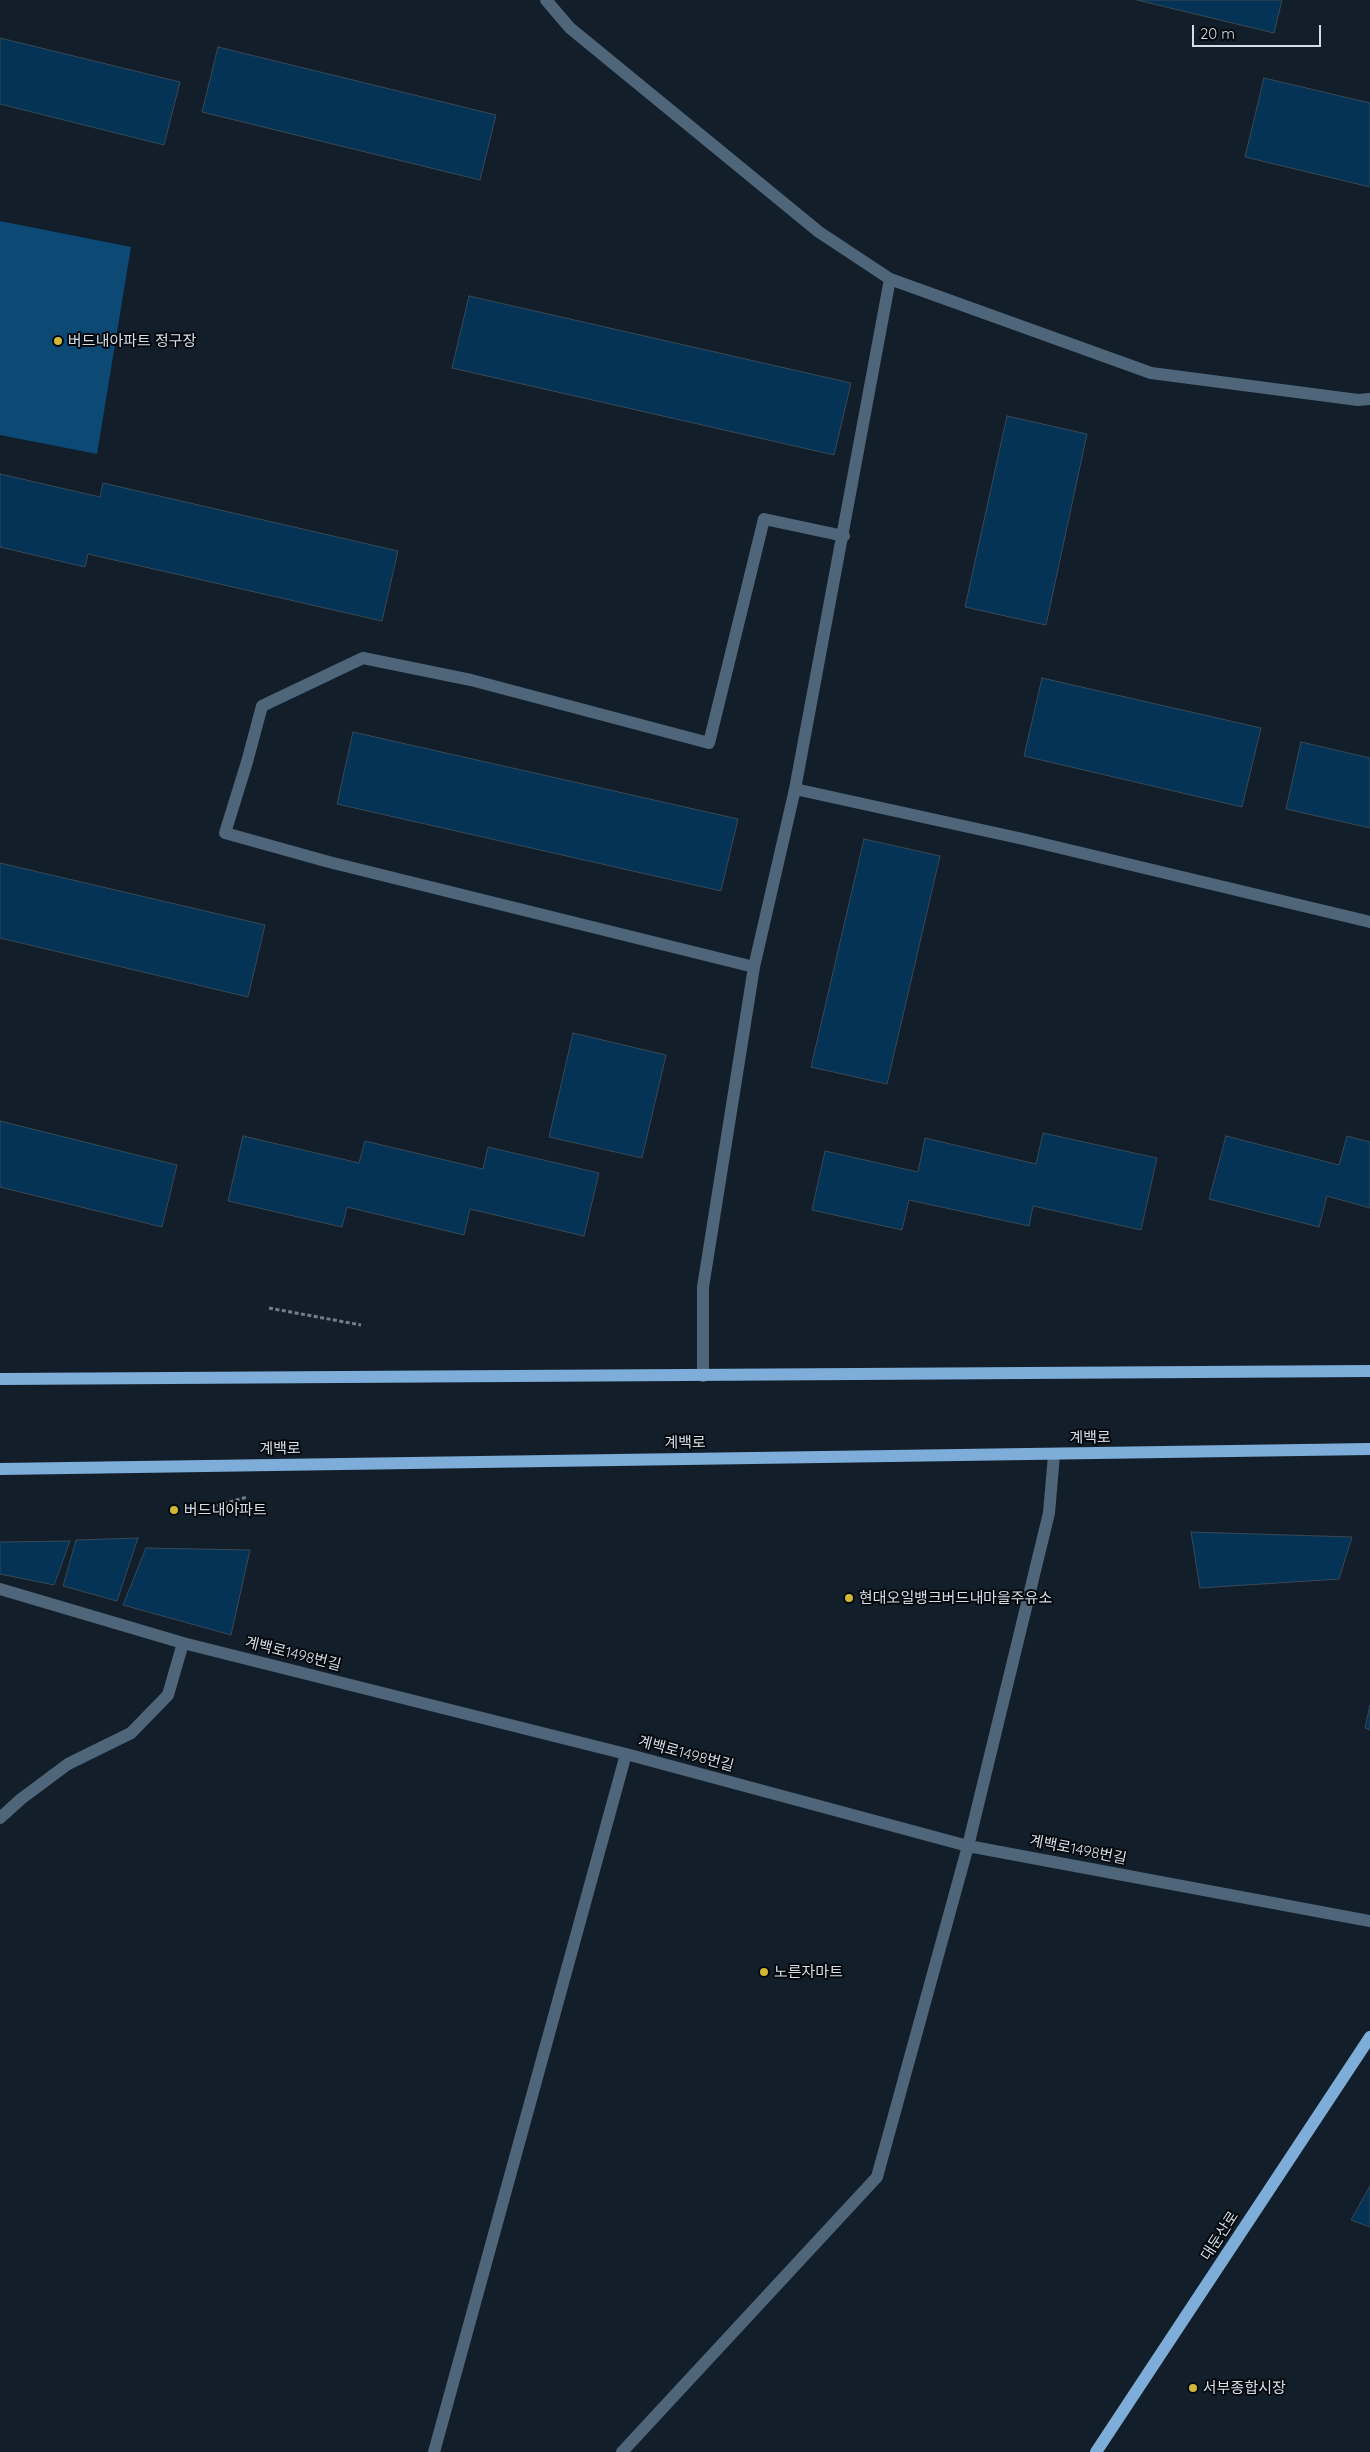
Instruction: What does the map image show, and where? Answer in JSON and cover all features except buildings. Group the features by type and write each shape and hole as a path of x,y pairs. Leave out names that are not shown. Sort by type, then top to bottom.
{"main road":[{"path":"0,1379 1370,1371"},
{"name":"계백로","path":"0,1469 1370,1449"},
{"name":"대둔산로","path":"1096,2452 1370,2037"}],"street":[{"path":"546,0 570,28 819,232 890,279 1151,373 1358,400 1370,399"},
{"path":"704,1376 702,1287 754,967 795,789 844,536 890,279"},
{"path":"754,967 224,834 248,762 262,706 363,658 471,680 709,744 764,519 844,536"},
{"path":"795,789 1023,840 1370,922"},
{"path":"622,2452 877,2177 968,1846 1049,1513 1054,1455"},
{"name":"계백로1498번길","path":"0,1589 183,1643 626,1754 968,1846 1370,1922"},
{"path":"0,1818 21,1799 68,1764 132,1733 168,1695 183,1643"},
{"path":"434,2452 626,1754"}],"path":[{"path":"269,1308 361,1325"},
{"path":"192,1513 254,1494"}],"shaded area":[{"name":"버드내아파트 정구장","path":"0,221 131,247 97,454 0,435"}],"place":[{"name":"버드내아파트 정구장","path":"58,341"},
{"name":"버드내아파트","path":"174,1510"},
{"name":"현대오일뱅크버드내마을주유소","path":"849,1598"},
{"name":"노른자마트","path":"764,1972"},
{"name":"서부종합시장","path":"1193,2388"}]}
